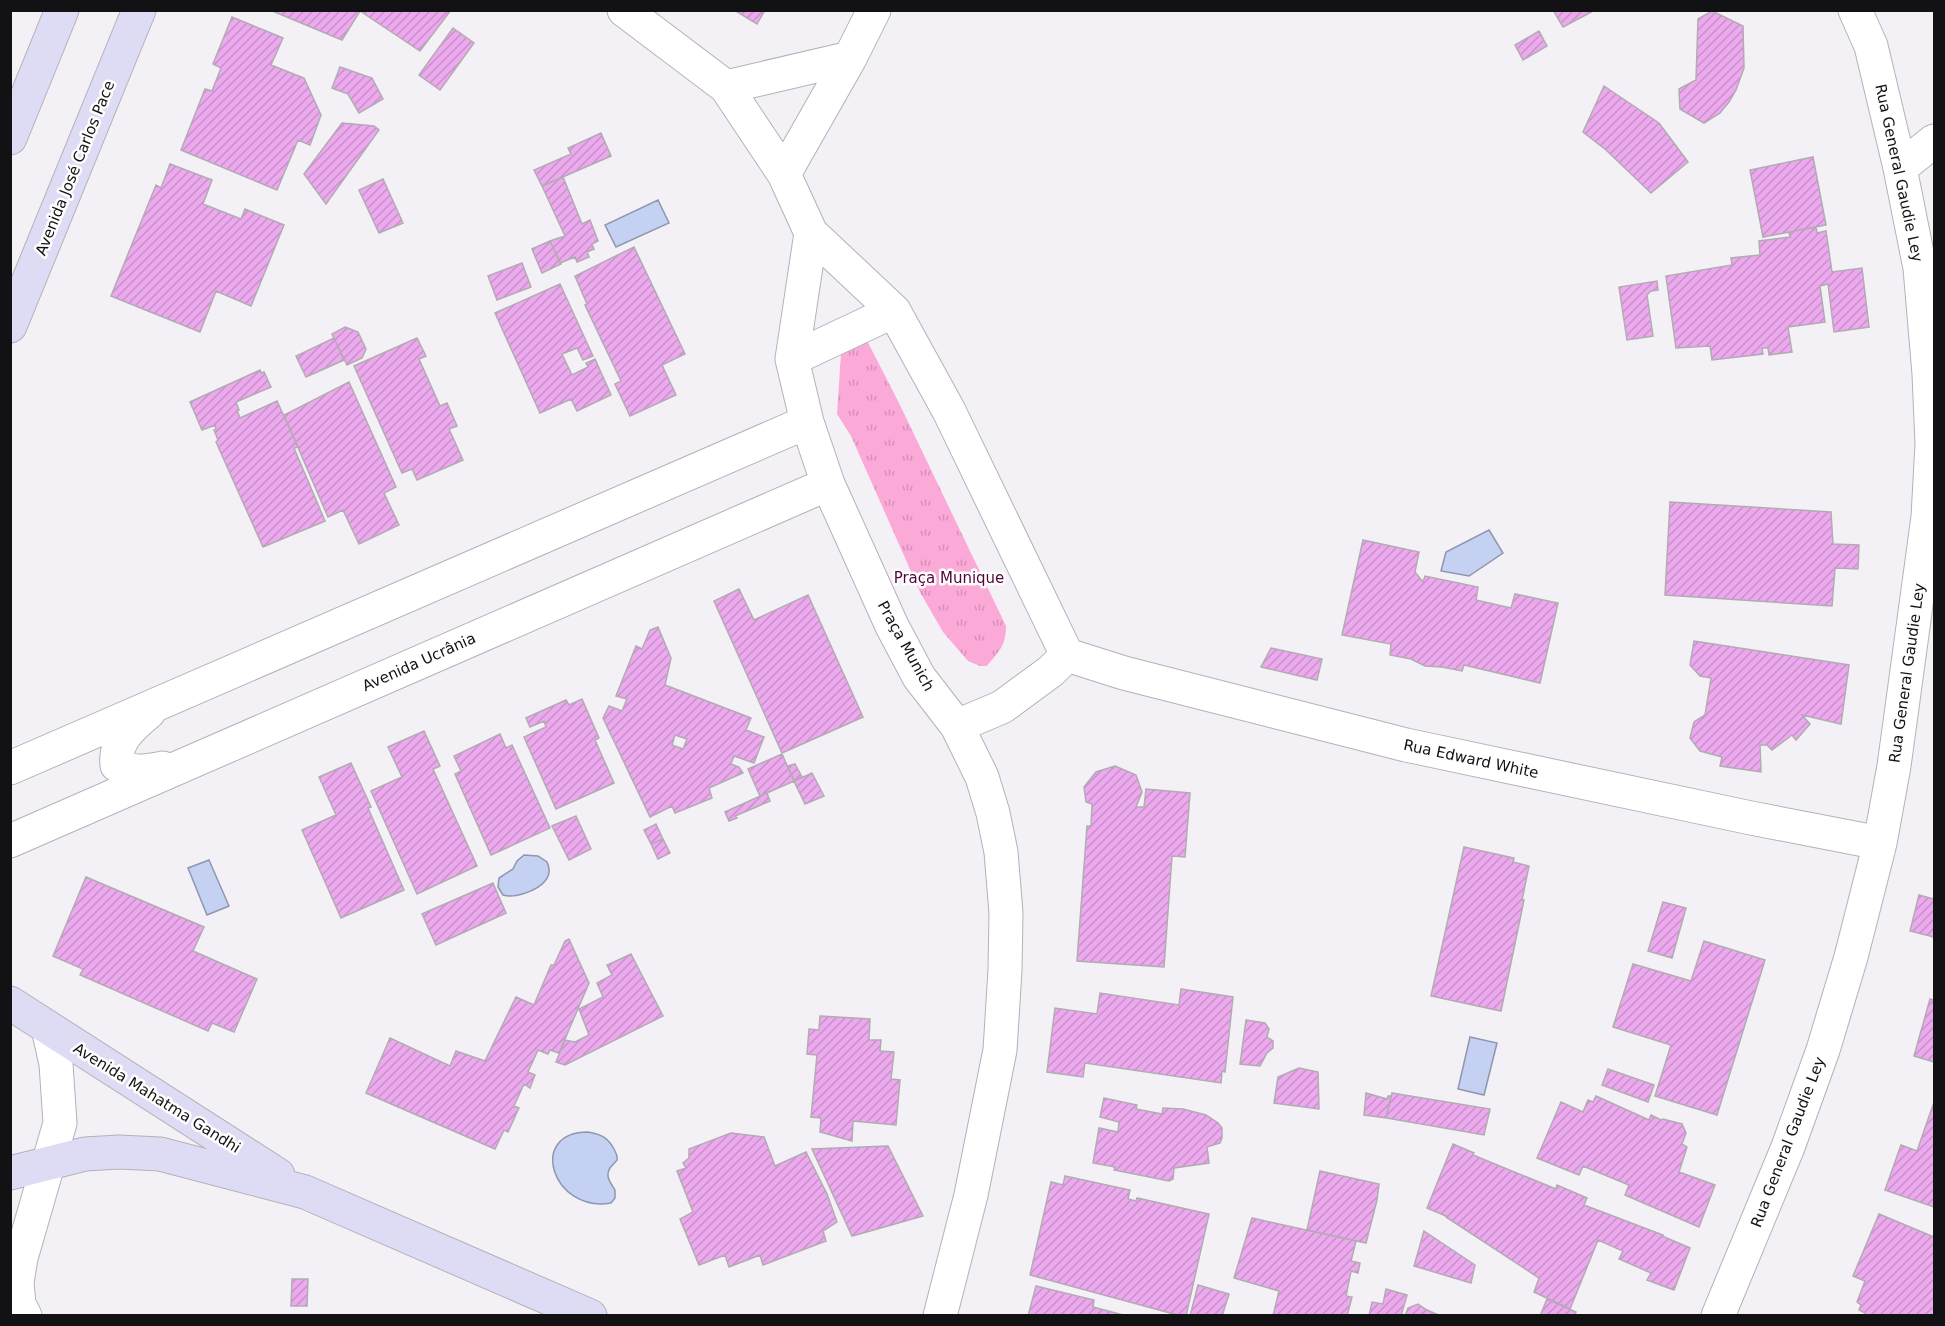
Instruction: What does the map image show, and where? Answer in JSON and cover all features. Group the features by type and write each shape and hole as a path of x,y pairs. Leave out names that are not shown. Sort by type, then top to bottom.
{"street":[{"path":"10,138 62,10"},
{"name":"Avenida José Carlos Pace","path":"10,326 139,10"},
{"path":"624,10 726,87 784,174 811,233 894,311 949,411 1067,655 1051,671 1002,707 957,726"},
{"path":"784,174 850,58 874,10"},
{"name":"Rua General Gaudie Ley","path":"1718,1316 1788,1147 1823,1050 1851,957 1880,843 1894,766 1928,518 1932,444 1920,268 1900,168 1871,46 1855,10"},
{"path":"726,87 850,58"},
{"path":"1900,168 1935,141"},
{"name":"Praça Munich","path":"811,233 792,359 807,422 828,484 892,626 919,677 957,726 982,777 993,813 1001,852 1006,913 1000,1050 972,1195 940,1316"},
{"path":"792,359 894,311"},
{"path":"10,768 807,422"},
{"name":"Avenida Ucrânia","path":"10,841 828,484"},
{"name":"Rua Edward White","path":"1067,655 1124,673 1406,745 1880,843"},
{"path":"157,705 127,731 116,755 117,765 127,771 148,771 190,762"},
{"name":"Avenida Mahatma Gandhi","path":"10,1003 305,1192"},
{"path":"18,1309 17,1282 21,1258 60,1123 56,1064 48,1028"},
{"name":"Avenida Mahatma Gandhi","path":"10,1173 85,1154 160,1154 305,1192 590,1316"}],"green space":[{"name":"Praça Munique","path":"863,333 1006,626 1003,643 987,666 968,661 943,632 921,594 851,436 837,414 841,354 853,339"}],"water":[{"path":"658,200 669,223 616,247 605,225"},
{"path":"1489,530 1503,553 1469,576 1441,571 1446,552"},
{"path":"524,855 538,856 547,862 549,872 547,879 537,888 526,893 514,896 503,895 498,887 499,878 513,869"},
{"path":"209,860 229,906 207,915 188,868"},
{"path":"1470,1037 1497,1043 1484,1095 1458,1089"},
{"path":"588,1132 601,1135 613,1147 617,1155 617,1160 608,1174 615,1190 615,1198 611,1203 591,1203 574,1196 562,1185 554,1171 553,1157 558,1144 569,1135"}],"building":[{"path":"270,10 451,10 420,51 360,11 342,40"},
{"path":"734,10 765,10 757,24"},
{"path":"1553,10 1595,10 1563,27"},
{"path":"1712,11 1743,26 1744,68 1729,102 1720,113 1704,123 1680,109 1679,89 1696,80 1698,19"},
{"path":"232,17 283,38 271,65 304,78 321,115 310,145 298,140 277,190 181,150 205,89 212,91 221,68 213,64"},
{"path":"453,28 474,43 440,90 419,75"},
{"path":"1539,31 1547,46 1523,60 1515,45"},
{"path":"340,67 372,78 383,99 359,113 348,94 332,88"},
{"path":"1604,86 1659,123 1688,162 1651,193 1606,150 1583,132"},
{"path":"342,123 374,126 379,130 326,204 304,174"},
{"path":"601,133 611,156 542,186 534,170 571,154 568,148"},
{"path":"1813,157 1826,225 1763,237 1750,170"},
{"path":"170,164 212,180 203,204 241,219 245,209 284,225 251,306 216,291 200,332 111,296 156,185 161,188"},
{"path":"563,177 582,224 590,220 598,241 592,244 594,249 587,252 589,257 577,262 575,257 560,263 550,241 565,236 542,186"},
{"path":"383,179 403,223 379,233 359,190"},
{"path":"1816,227 1817,233 1826,231 1832,272 1862,268 1869,327 1834,332 1828,284 1820,286 1825,322 1788,327 1792,352 1769,355 1768,348 1762,348 1763,354 1712,360 1710,346 1676,348 1666,276 1732,265 1731,258 1760,255 1759,241 1790,237 1789,232"},
{"path":"550,241 561,264 542,273 532,249"},
{"path":"634,247 685,354 662,365 676,395 630,416 615,384 621,381 585,305 587,304 575,276"},
{"path":"522,263 531,287 497,300 488,276"},
{"path":"1657,281 1658,290 1651,291 1647,295 1653,336 1627,340 1619,287"},
{"path":"560,284 593,356 583,360 577,348 562,354 572,375 588,367 586,363 595,359 611,395 577,411 571,399 540,413 495,313"},
{"path":"345,327 358,332 366,349 362,358 347,365 332,334"},
{"path":"334,338 344,360 306,377 296,356"},
{"path":"417,338 426,356 419,359 440,406 447,403 457,426 449,429 463,460 417,480 412,469 402,473 354,366"},
{"path":"260,370 261,373 264,372 271,387 236,402 240,418 277,401 298,447 294,448 325,521 263,547 216,442 218,440 214,430 215,425 202,430 190,402"},
{"path":"349,382 396,487 384,493 399,525 359,544 343,510 328,517 284,415"},
{"path":"1670,502 1831,512 1833,544 1859,545 1858,569 1835,568 1832,606 1665,595"},
{"path":"1363,540 1419,552 1415,572 1423,582 1425,576 1478,587 1476,600 1511,608 1515,594 1558,603 1540,683 1464,665 1462,671 1425,666 1411,659 1390,655 1391,644 1342,635"},
{"path":"739,589 754,620 808,595 863,717 782,753 714,601"},
{"path":"658,627 671,658 665,685 751,718 746,730 764,737 754,763 734,756 731,764 739,767 743,773 709,788 712,798 675,813 672,806 650,817 603,718 609,706 622,711 627,699 616,696 636,646 642,649 650,630","holes":["675,735 687,739 683,749 672,745"]},
{"path":"1694,641 1849,665 1841,724 1802,715 1810,724 1796,740 1792,735 1772,750 1767,745 1760,745 1761,772 1720,766 1722,757 1700,751 1690,738 1694,722 1705,715 1711,678 1700,676 1690,665"},
{"path":"1271,648 1322,659 1317,680 1261,667"},
{"path":"582,699 599,738 595,740 614,783 556,809 524,737 546,727 544,721 530,727 526,718 566,700 569,705"},
{"path":"424,731 440,766 433,769 477,866 417,894 371,791 402,777 388,747"},
{"path":"500,734 506,748 512,745 550,828 491,855 455,774 461,771 454,756"},
{"path":"782,754 794,781 760,796 748,769"},
{"path":"351,763 404,890 341,918 302,830 336,815 319,777"},
{"path":"795,764 802,777 794,781 788,766"},
{"path":"1115,766 1136,775 1142,792 1136,807 1144,807 1146,789 1190,793 1185,857 1172,856 1164,967 1077,961 1087,826 1091,826 1092,804 1086,802 1084,787 1096,772"},
{"path":"812,773 824,796 805,804 794,781"},
{"path":"767,793 770,801 735,816 737,818 729,821 725,812"},
{"path":"576,816 591,849 569,860 552,826"},
{"path":"656,824 663,839 651,844 644,830"},
{"path":"663,839 670,853 658,859 651,844"},
{"path":"1464,847 1514,858 1513,862 1529,866 1501,1011 1431,996"},
{"path":"86,877 204,927 193,951 257,979 234,1032 212,1023 208,1031 80,975 83,969 53,956"},
{"path":"493,883 506,913 436,945 422,914"},
{"path":"1919,895 1934,899 1934,937 1910,931"},
{"path":"1663,902 1686,908 1672,958 1648,951"},
{"path":"569,939 589,983 559,1053 550,1050 548,1054 538,1050 528,1072 535,1075 530,1088 524,1084 514,1106 519,1108 508,1132 504,1130 495,1149 366,1093 390,1038 450,1066 456,1051 485,1061 516,997 534,1005 551,965 554,965 565,941"},
{"path":"1704,941 1765,960 1717,1115 1655,1096 1671,1045 1613,1027 1633,964 1691,981"},
{"path":"631,954 663,1016 565,1065 556,1062 565,1040 575,1042 589,1035 579,1009 603,997 597,983 612,975 607,965"},
{"path":"1181,989 1233,997 1225,1072 1222,1071 1221,1083 1085,1063 1083,1077 1047,1072 1055,1008 1097,1014 1100,993 1179,1005"},
{"path":"1930,999 1934,1000 1934,1062 1914,1056"},
{"path":"820,1016 870,1019 869,1040 881,1040 880,1051 894,1052 891,1079 900,1080 896,1125 853,1121 852,1141 820,1132 821,1118 811,1117 817,1055 807,1054 809,1029 819,1030"},
{"path":"1246,1020 1265,1023 1269,1029 1267,1037 1273,1041 1273,1048 1267,1053 1260,1066 1240,1064"},
{"path":"1299,1068 1318,1072 1319,1109 1274,1103 1278,1077"},
{"path":"1608,1069 1654,1085 1648,1102 1602,1085"},
{"path":"1366,1093 1387,1099 1391,1096 1386,1118 1364,1115"},
{"path":"1392,1093 1490,1109 1484,1135 1386,1118"},
{"path":"1596,1096 1649,1120 1651,1115 1661,1120 1682,1124 1686,1133 1682,1144 1687,1147 1679,1172 1715,1185 1699,1227 1625,1195 1629,1185 1583,1166 1579,1175 1537,1158 1561,1102 1583,1112 1588,1100 1593,1102"},
{"path":"1104,1098 1137,1105 1136,1109 1162,1114 1163,1108 1183,1109 1206,1115 1222,1128 1222,1138 1220,1143 1207,1147 1209,1163 1174,1168 1173,1179 1169,1181 1114,1170 1115,1167 1093,1163 1099,1128 1118,1132 1119,1122 1100,1117"},
{"path":"1934,1102 1934,1207 1885,1190 1901,1145 1917,1151"},
{"path":"731,1133 764,1137 775,1166 806,1152 827,1194 837,1222 823,1231 826,1241 763,1265 760,1255 729,1267 725,1255 699,1265 680,1219 693,1212 677,1171 686,1168 683,1163 689,1158 689,1149"},
{"path":"1453,1144 1474,1153 1473,1155 1556,1189 1557,1185 1587,1198 1584,1205 1663,1235 1690,1248 1674,1290 1647,1280 1651,1273 1619,1259 1623,1251 1598,1240 1570,1309 1534,1292 1539,1278 1446,1216 1427,1208"},
{"path":"888,1146 923,1216 852,1236 812,1149"},
{"path":"1320,1171 1379,1184 1366,1243 1307,1230"},
{"path":"1065,1176 1130,1190 1128,1199 1136,1201 1137,1198 1209,1214 1186,1316 1030,1275 1051,1182 1063,1185"},
{"path":"1879,1214 1934,1237 1934,1316 1864,1316 1865,1313 1859,1310 1861,1305 1857,1302 1865,1281 1853,1276"},
{"path":"1252,1218 1356,1241 1351,1261 1360,1263 1358,1273 1351,1271 1346,1296 1352,1297 1347,1316 1273,1316 1279,1291 1234,1278"},
{"path":"1424,1231 1475,1265 1471,1283 1414,1266"},
{"path":"292,1279 308,1279 307,1306 291,1306"},
{"path":"1198,1285 1229,1294 1222,1316 1190,1316"},
{"path":"1036,1286 1094,1300 1093,1307 1127,1316 1028,1316"},
{"path":"1386,1289 1407,1295 1401,1316 1369,1316 1372,1302 1383,1304"},
{"path":"1547,1299 1576,1312 1574,1316 1540,1316"},
{"path":"1418,1304 1441,1316 1405,1316 1408,1308"}]}
